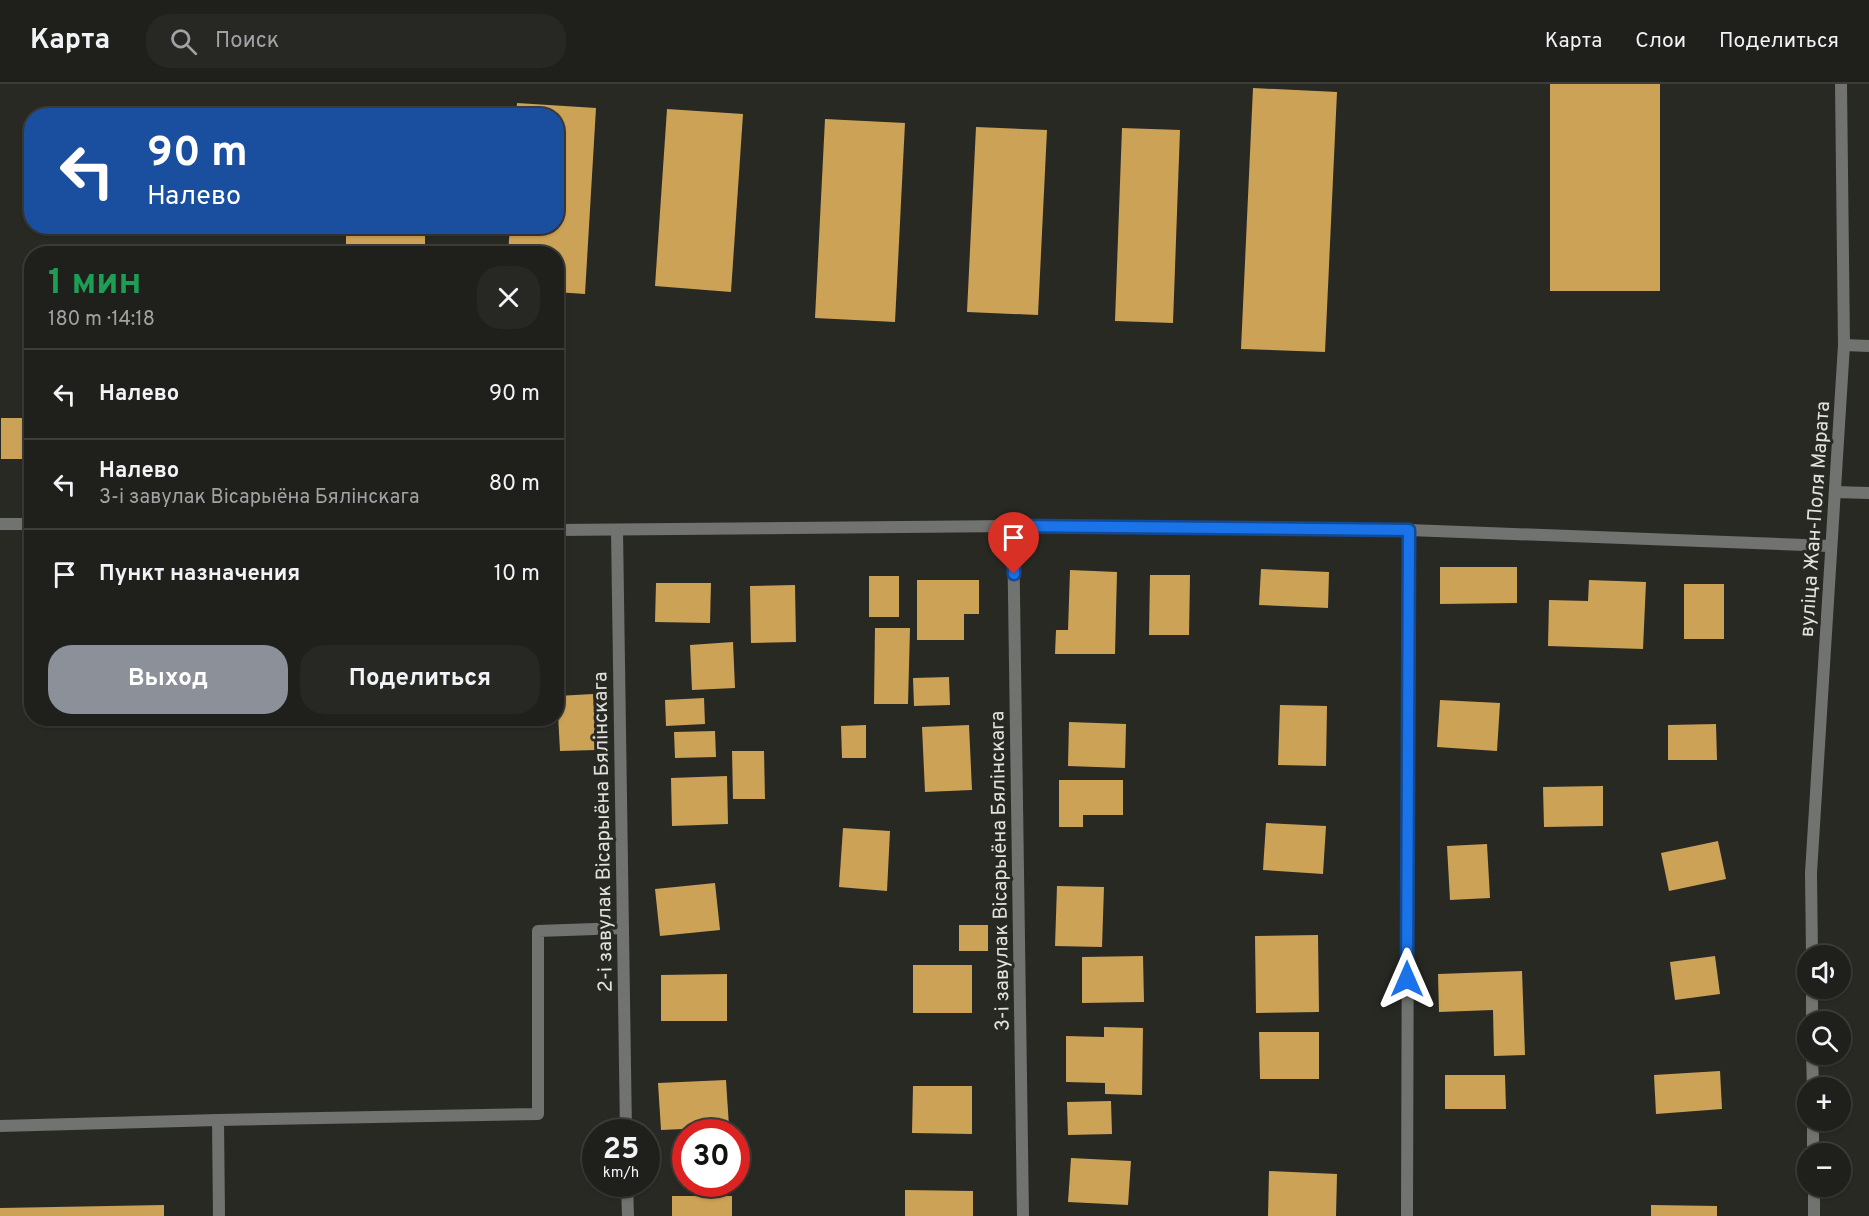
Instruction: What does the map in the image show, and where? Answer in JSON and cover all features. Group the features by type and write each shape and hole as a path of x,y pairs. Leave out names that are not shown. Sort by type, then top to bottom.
{"street":[{"name":"вуліца Жан-Поля Марата","path":"1812,945 1811,873 1844,345 1841,84"},
{"path":"1844,345 1869,346"},
{"path":"1835,492 1869,493"},
{"path":"0,524 24,524"},
{"path":"564,530 1013,526 1409,530 1831,546"},
{"name":"3-і завулак Вісарыёна Бялінскага","path":"1013,526 1023,1216"},
{"name":"2-і завулак Вісарыёна Бялінскага","path":"617,530 627,1119"},
{"path":"1407,1216 1409,530"},
{"path":"0,1126 538,1114 538,931 623,928"},
{"path":"218,1120 219,1216"},
{"path":"627,1197 628,1216"},
{"path":"1814,1197 1814,1216"}],"building":[{"path":"1550,84 1660,84 1660,291 1550,291"},
{"path":"1253,88 1337,92 1325,352 1241,349"},
{"path":"517,103 596,108 585,294 564,293 564,246 509,246 509,234 564,234 564,108 517,108"},
{"path":"667,109 743,114 731,292 655,286"},
{"path":"825,119 905,123 895,322 815,318"},
{"path":"976,127 1047,130 1038,315 967,312"},
{"path":"1122,128 1180,130 1173,323 1115,321"},
{"path":"346,234 425,234 425,246 346,246"},
{"path":"1,418 24,418 24,459 1,459"},
{"path":"1440,567 1517,567 1517,603 1440,604"},
{"path":"1261,569 1329,572 1328,608 1259,605"},
{"path":"1070,570 1117,572 1115,654 1055,654 1056,630 1068,630"},
{"path":"1150,575 1190,575 1189,635 1149,635"},
{"path":"869,576 899,576 899,617 869,617"},
{"path":"917,580 979,580 979,614 964,614 964,640 917,640"},
{"path":"1589,580 1646,582 1643,649 1548,646 1549,600 1588,601"},
{"path":"656,583 711,583 710,623 655,622"},
{"path":"1684,584 1724,584 1724,639 1684,639"},
{"path":"795,585 796,642 751,643 750,586"},
{"path":"875,628 910,628 908,704 874,704"},
{"path":"733,642 735,688 692,690 690,645"},
{"path":"949,677 950,705 914,706 913,678"},
{"path":"593,694 596,750 560,751 559,726 564,726 564,696"},
{"path":"704,698 705,724 666,726 665,700"},
{"path":"1440,700 1500,703 1497,751 1437,747"},
{"path":"1280,705 1327,706 1326,766 1278,765"},
{"path":"1069,722 1126,724 1125,768 1068,766"},
{"path":"1716,724 1717,760 1668,760 1668,725"},
{"path":"866,725 866,758 842,758 841,726"},
{"path":"969,725 972,790 925,792 922,727"},
{"path":"715,731 716,757 675,758 674,732"},
{"path":"732,751 764,751 765,799 733,799"},
{"path":"727,776 728,824 672,826 671,778"},
{"path":"1059,780 1123,780 1123,815 1083,815 1083,827 1059,827"},
{"path":"1603,786 1603,826 1544,827 1543,787"},
{"path":"1266,823 1326,826 1323,874 1263,870"},
{"path":"843,828 890,831 887,891 839,887"},
{"path":"1718,841 1726,879 1669,891 1661,853"},
{"path":"1487,844 1490,898 1450,900 1447,846"},
{"path":"715,883 720,930 660,936 655,889"},
{"path":"1057,886 1104,887 1102,947 1055,946"},
{"path":"959,925 988,925 988,951 959,951"},
{"path":"1318,935 1319,1012 1256,1013 1255,936"},
{"path":"1143,956 1144,1002 1082,1003 1082,957"},
{"path":"1715,956 1720,994 1675,1000 1670,962"},
{"path":"913,965 972,965 972,1013 913,1013"},
{"path":"1522,971 1525,1055 1494,1056 1493,1010 1439,1012 1438,974"},
{"path":"727,974 727,1021 661,1021 661,975"},
{"path":"1104,1027 1143,1028 1142,1095 1105,1094 1105,1083 1066,1082 1066,1036 1104,1037"},
{"path":"1259,1032 1319,1032 1319,1079 1260,1079"},
{"path":"1720,1071 1722,1109 1656,1114 1654,1075"},
{"path":"1445,1075 1505,1075 1506,1109 1445,1109"},
{"path":"726,1080 728,1119 672,1119 672,1130 661,1130 658,1083"},
{"path":"913,1086 972,1086 972,1134 912,1133"},
{"path":"1111,1101 1112,1134 1068,1135 1067,1102"},
{"path":"1071,1158 1131,1161 1128,1205 1068,1202"},
{"path":"1269,1171 1337,1174 1336,1216 1268,1216"},
{"path":"905,1190 973,1191 973,1216 905,1216"},
{"path":"672,1197 732,1197 732,1216 672,1216"},
{"path":"164,1205 164,1216 0,1216 0,1208"},
{"path":"1651,1205 1717,1206 1717,1216 1651,1216"}],"route":[{"path":"1014,574 1013,526 1409,530 1407,979"}]}
